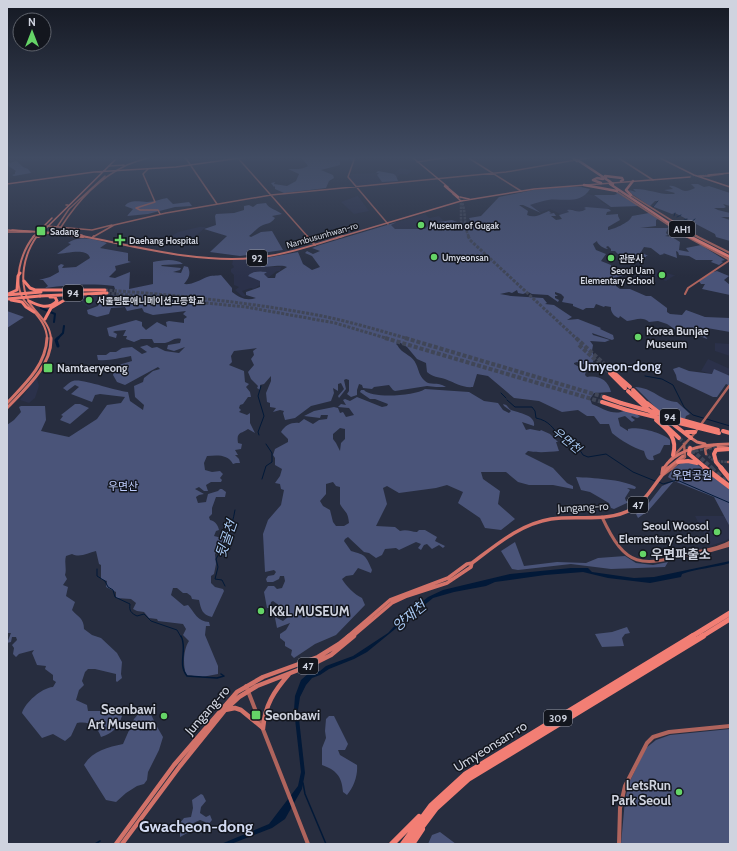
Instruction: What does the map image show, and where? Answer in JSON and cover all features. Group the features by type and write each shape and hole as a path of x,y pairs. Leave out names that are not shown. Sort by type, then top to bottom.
{"highway":[{"path":"629,197 635,200"},
{"name":"AH1","path":"630,197 693,237 730,257"},
{"path":"632,197 635,200"},
{"path":"7,295 17,290 18,276 20,273"},
{"path":"24,281 30,288 35,290 90,292"},
{"path":"40,294 57,290"},
{"path":"51,307 69,296 90,292"},
{"name":"94","path":"7,295 106,292"},
{"path":"29,300 38,306 45,307 53,304 57,300 55,297 40,294"},
{"name":"94","path":"7,299 40,294"},
{"path":"44,320 51,307 66,295"},
{"path":"7,299 17,300 24,303 34,312"},
{"path":"611,373 680,437"},
{"name":"94","path":"604,397 721,432"},
{"path":"642,401 683,431 690,438"},
{"path":"642,401 674,439 676,447 673,455"},
{"name":"94","path":"602,402 627,410 730,434"},
{"path":"683,431 695,433"},
{"path":"690,448 690,456 730,487"},
{"path":"730,448 716,450 714,454 716,462 730,479"},
{"path":"678,462 688,461 701,465"},
{"name":"Umyeonsan-ro","path":"403,844 448,788 466,774 730,614"},
{"name":"Umyeonsan-ro","path":"409,844 426,815 450,792 468,779 730,619"},
{"path":"392,844 426,815"},
{"path":"412,844 425,824 426,815"}],"main road":[{"path":"7,408 35,371 41,361 46,346 47,336 44,320 34,312 20,293 20,273 25,250 35,237 44,230 75,197"},
{"path":"459,197 469,199"},
{"path":"459,197 462,201"},
{"path":"456,202 459,197"},
{"name":"Nambusunhwan-ro","path":"7,231 48,232 81,236 203,258 245,259 280,254 469,199 484,197"},
{"name":"Nambusunhwan-ro","path":"387,223 456,202 487,197"},
{"path":"31,230 44,230"},
{"path":"7,403 12,400 39,372 50,345 51,331 26,295 24,281 24,272 28,254 35,237 44,230"},
{"name":"Nambusunhwan-ro","path":"7,231 22,232 44,230 98,239"},
{"name":"Nambusunhwan-ro","path":"7,231 44,230 98,239"},
{"path":"22,232 34,233 35,237"},
{"path":"20,273 24,272"},
{"path":"46,346 50,345"},
{"path":"695,433 696,440 702,444"},
{"path":"690,438 702,444 708,445"},
{"name":"47","path":"717,446 730,444"},
{"name":"47","path":"662,474 665,466 684,450 708,445 730,448"},
{"name":"Jungang-ro","path":"122,844 175,772 225,710 247,688 262,677 318,657 339,644 390,600 448,578 467,564 472,563 515,532 535,522 552,518 618,514 632,510 641,502 662,474 683,456"},
{"name":"Jungang-ro","path":"116,844 174,765 223,706 237,692 311,665 331,655 392,603 447,582 471,567 472,563"},
{"path":"263,728 265,709 272,696 290,672"},
{"path":"225,710 235,708 241,710 263,728"}],"street":[{"path":"57,227 69,210 82,197"},
{"path":"61,227 72,210 85,197"},
{"path":"153,197 155,202 153,204 139,206 136,208 140,210 158,210 160,214"},
{"path":"212,197 217,204"},
{"path":"44,230 61,227 92,230 160,214 262,197"},
{"path":"273,197 315,244"},
{"path":"364,197 387,223"},
{"path":"626,197 687,237 725,257 730,257"},
{"path":"634,197 730,257"},
{"path":"93,237 114,225"},
{"path":"98,239 100,233"},
{"path":"685,294 688,288 726,263 730,257"},
{"path":"726,263 730,264"},
{"path":"665,466 673,455 695,433 729,386"},
{"path":"662,474 668,472 685,457 684,444"},
{"path":"706,454 707,448 717,446"},
{"path":"601,516 621,549 636,560 651,562 723,546 730,542"},
{"path":"687,555 692,556 730,545"},
{"path":"247,688 308,844"},
{"path":"619,844 620,808 625,786 647,743 653,737 669,732 730,726"}],"shaded area":[{"path":"359,197 369,211 354,214 341,202"},
{"path":"569,197 598,197 601,202 611,207 605,210 586,207 585,210 579,212 571,209 569,212 562,215 550,209 541,212 529,205 547,200"},
{"path":"425,214 429,218 439,216 444,221 431,223 425,229 395,229 391,225 397,222"},
{"path":"199,227 206,227 194,237 196,240 190,246 164,241 178,232"},
{"path":"261,259 261,267 281,267 280,271 277,271 268,278 264,274 265,272 262,271 260,285 254,289 251,288 242,291 246,296 243,297 235,290 239,287 234,285 234,275 231,272 231,269 234,267 232,264 233,260"},
{"name":"Seoul Uam Elementary School","path":"647,268 675,275 666,281 643,272"},
{"name":"서울웹툰애니메이션고등학교","path":"91,295 100,297 96,305 89,308 77,298"},
{"path":"715,343 730,344 730,356 715,351"},
{"path":"708,359 730,369 727,380 701,371"},
{"path":"35,379 37,379 39,386 35,398 29,403 20,400"},
{"name":"Seoul Woosol Elementary School","path":"695,516 724,516 730,527 730,538 710,546"}],"green space":[{"name":"우면산","path":"499,197 581,197 571,200 541,201 530,205 541,213 523,205 519,205 528,211 527,215 530,216 539,215 551,210 549,211 551,213 549,214 554,213 556,216 551,216 556,220 562,219 559,215 569,212 567,210 583,211 586,207 609,209 611,211 607,212 606,215 618,214 620,220 608,227 608,230 624,224 631,219 632,216 649,213 658,219 656,220 656,226 640,228 668,228 666,233 668,235 665,236 672,237 680,242 679,250 689,252 686,248 701,245 725,260 721,261 723,262 719,265 711,262 713,260 696,260 689,256 679,255 676,251 677,258 663,253 664,254 660,255 651,248 644,247 641,252 648,256 629,258 621,256 615,251 611,251 608,246 606,247 608,249 606,249 598,244 597,241 593,244 596,250 606,254 601,261 611,265 611,268 627,274 614,278 616,286 620,289 630,289 646,296 651,296 667,308 667,312 670,314 682,315 686,310 705,317 730,318 730,332 707,328 702,333 708,339 693,334 679,332 667,324 658,321 649,322 644,319 636,319 627,321 620,316 619,318 614,315 611,307 604,307 596,304 594,308 586,308 583,310 573,306 573,304 562,302 564,297 555,292 558,296 555,296 555,298 559,300 558,302 548,295 532,294 528,292 523,294 518,293 517,290 512,293 509,292 500,294 543,298 547,303 545,304 554,305 572,317 567,320 578,319 601,328 600,329 613,335 614,339 612,340 592,333 593,335 610,340 605,342 590,341 593,345 592,351 595,359 593,361 594,365 590,366 577,362 574,363 586,371 585,375 587,377 602,379 610,388 611,392 594,393 590,399 592,404 604,410 617,413 625,410 637,414 640,417 637,418 632,416 631,417 635,420 632,422 625,416 618,418 620,426 628,431 628,429 638,428 662,435 670,440 670,445 664,445 660,453 653,456 654,460 649,460 644,451 631,446 620,439 612,433 609,424 600,424 594,416 587,416 578,410 562,412 539,401 514,398 488,376 477,374 473,387 469,387 433,376 427,372 426,363 417,359 407,347 399,342 396,344 402,351 415,361 420,375 425,381 440,384 446,387 427,386 395,391 389,385 374,387 372,389 363,388 362,385 359,384 357,395 351,397 347,394 349,391 349,380 346,379 344,380 346,389 339,398 338,396 344,389 341,383 338,384 338,391 333,388 334,393 331,401 311,406 295,418 285,420 283,413 284,411 280,410 273,412 276,408 270,407 270,403 267,402 266,393 271,381 271,376 264,384 260,385 260,390 251,379 248,372 254,365 251,359 254,355 253,351 257,348 234,351 231,356 232,362 229,365 244,371 245,382 249,384 246,387 250,392 251,397 248,397 243,404 240,405 239,408 241,410 239,412 247,415 250,413 250,423 255,433 248,429 240,433 238,436 238,443 242,444 241,449 235,450 238,455 235,455 239,459 240,463 233,464 228,458 222,456 207,456 204,463 205,470 212,472 220,471 223,474 220,478 222,480 221,482 211,482 206,485 208,491 204,491 199,487 195,489 204,494 196,497 198,503 206,502 208,494 220,489 226,492 225,497 216,497 212,508 212,514 209,517 210,520 215,522 219,528 214,536 226,539 215,554 216,564 214,574 211,576 211,583 215,587 223,589 224,591 212,617 204,613 201,609 199,600 192,599 187,593 183,593 177,588 173,588 171,595 184,606 188,605 199,618 205,622 209,622 210,626 206,626 205,635 218,666 218,674 202,677 186,675 184,658 189,641 183,635 186,629 183,624 158,621 157,619 149,618 144,612 133,609 136,603 131,599 116,598 116,592 106,587 107,581 101,579 101,565 99,564 96,551 81,555 72,554 66,556 65,575 67,579 63,585 68,587 66,596 75,602 72,610 82,620 84,629 92,635 101,638 117,653 122,662 122,678 117,682 116,674 95,669 88,669 85,672 82,681 84,685 79,690 76,700 87,705 88,711 106,711 122,716 119,724 114,730 101,737 92,725 77,723 71,736 65,741 53,734 42,738 22,713 26,705 34,697 44,690 53,687 56,682 53,680 53,675 45,669 46,666 37,665 32,653 34,650 19,654 16,657 13,654 14,648 12,645 17,640 16,637 12,637 11,642 7,643 11,633 7,633 7,425 21,412 19,407 21,406 45,406 46,420 41,431 69,437 97,419 107,405 121,403 125,397 100,394 95,395 92,402 71,394 79,387 75,385 67,391 63,388 73,381 83,381 128,392 130,401 143,410 144,405 135,397 134,386 143,382 144,378 153,371 160,369 158,367 125,385 117,382 113,375 115,366 132,361 131,356 98,360 97,355 106,355 110,352 116,352 122,348 132,347 142,354 147,352 140,347 147,345 152,348 157,347 165,351 179,353 185,347 174,351 167,349 168,345 180,343 181,339 174,339 165,343 154,343 152,339 141,339 134,342 126,339 127,336 123,336 126,330 113,332 117,334 116,338 109,336 107,328 136,320 142,322 142,326 146,330 157,322 167,327 166,322 169,321 184,323 184,319 187,317 183,314 186,311 153,315 144,312 142,308 127,311 125,307 111,308 109,314 97,317 88,314 87,310 98,306 101,298 117,295 114,286 79,285 45,288 48,286 43,280 39,280 50,277 59,272 58,266 61,264 64,265 62,268 76,267 90,258 85,253 81,252 57,254 71,244 68,243 76,239 87,238 98,240 107,243 100,248 128,253 128,261 131,262 115,266 116,270 109,277 115,278 130,272 129,289 153,284 153,262 173,260 183,264 161,266 181,268 180,270 173,272 181,273 184,266 188,267 189,276 184,284 193,283 209,276 221,275 232,288 232,292 243,298 252,299 256,298 246,295 246,292 260,287 260,281 248,276 250,274 256,272 267,272 264,274 268,278 275,278 276,274 287,267 261,267 261,259 298,252 303,264 312,270 320,267 312,256 305,253 307,251 313,254 320,251 312,248 397,222 391,225 395,229 425,229 431,223 452,220 465,225 472,224 469,218 481,216"},
{"path":"596,197 624,197 639,206 611,207"},
{"path":"636,197 730,197 730,206 723,204 726,207 714,208 730,213 730,217 721,217 730,220 730,241 716,237 715,234 675,213 672,214 654,207 653,206 658,201 655,201 650,206"},
{"path":"167,198 173,204 189,202 192,206 175,207 148,214 127,216 133,209 125,206 130,202 149,202"},
{"path":"266,203 271,208 282,214 272,216 275,218 272,221 261,226 249,236 251,237 261,232 272,231 283,250 240,256 210,252 227,236 204,229 216,225 216,214 234,213 244,210 244,206 249,205 253,207 257,204"},
{"path":"717,271 729,276 724,280 730,285 730,295 702,289 705,284 701,284 699,281"},
{"path":"7,311 24,317 7,328"},
{"path":"679,367 689,371 712,374 714,369 730,376 730,386 726,384 717,397 713,397 677,380 673,369"},
{"path":"635,387 647,389 666,400 677,402 690,414 686,416 685,419 661,413"},
{"path":"425,389 469,392 484,401 498,403 503,410 509,413 511,411 503,404 511,410 530,417 534,422 534,426 522,422 526,430 541,430 550,434 558,442 556,442 559,451 528,451 525,454 553,468 567,483 573,486 573,489 553,485 529,485 518,482 506,472 481,472 483,479 500,491 498,504 515,519 501,530 485,528 480,518 458,503 463,492 447,485 399,493 387,486 383,488 387,504 376,526 395,527 400,531 405,530 417,532 419,530 425,530 437,537 435,541 445,546 443,548 439,545 432,549 427,544 424,545 421,550 418,548 421,544 416,542 399,550 396,548 385,549 382,555 376,558 369,553 364,552 348,537 345,539 344,541 351,551 365,557 372,570 371,573 358,568 353,575 346,576 342,579 356,595 362,598 365,605 336,635 315,644 294,658 291,655 292,650 285,646 285,642 280,638 280,634 286,630 290,623 277,628 274,613 277,614 277,618 283,621 288,617 280,606 273,601 271,602 270,608 267,608 264,592 268,586 274,586 277,589 282,588 285,581 284,576 280,576 279,579 273,582 267,582 266,579 268,576 274,575 276,572 274,570 265,572 263,534 268,520 281,505 284,490 281,489 280,484 275,483 280,476 282,469 275,465 275,458 273,455 275,449 288,442 288,439 281,432 289,424 299,423 304,419 313,424 319,420 327,419 328,415 321,415 320,418 304,416 314,411 334,407 338,408 340,413 343,412 346,417 354,415 349,408 338,407 341,404 346,405 343,400 345,399 350,401 357,397 382,407 387,406 388,404 375,399 370,399 360,392 361,390 376,395 394,396","holes":["340,428 345,429 345,439 341,443 340,451 333,439 333,434","333,482 336,486 340,487 340,504 348,516 349,523 344,526 336,526 333,522 330,510 323,506 320,501 326,494 326,484"]},
{"path":"75,404 80,404 89,408 70,424 60,420 63,416 61,415"},
{"name":"우면공원","path":"689,462 698,465 730,490 730,527 714,497 674,481 668,477 672,471 676,466"},
{"path":"576,477 598,478 623,482 636,487 635,489 627,488 630,490 625,498 626,501 629,502 614,509 611,508 609,503 590,492 581,490"},
{"path":"674,481 648,511 638,518 636,514 644,509 662,486"},
{"path":"515,542 524,566 557,562 586,563 598,558 625,556 636,563 653,565 668,562 665,567 611,569 571,564 518,570 512,569 501,551"},
{"path":"627,627 630,633 625,634 622,638 624,646 602,647 595,634 612,632"},
{"path":"149,710 163,737 159,750 148,772 147,780 144,784 137,786 126,793 116,802 106,800 84,765 91,756 101,750 123,744 134,719 141,711"},
{"path":"329,716 334,716 348,744 345,750 338,750 340,755 357,765 355,781 347,795 343,792 340,778 337,774 331,769 322,765 322,748 326,738 326,719"},
{"name":"LetsRun Park Seoul","path":"730,729 730,844 621,844 625,800 629,783 646,748 656,740 670,735"},
{"path":"201,794 206,801 201,807 200,813 206,817 210,815 212,820 207,826 205,822 200,820 189,825 189,832 180,837 180,823 184,818 191,817 193,808 192,800"},
{"path":"440,832 456,844 428,844 432,835"}],"water":[{"name":"양재천","path":"730,561 730,563 724,565 688,572 682,574 681,577 650,583 608,578 583,572 545,575 495,582 486,586 454,592 433,598 367,652 312,678 306,685 300,697 298,710 305,773 302,789 285,819 272,828 231,844 221,844 269,824 298,786 301,772 294,710 295,696 301,680 309,673 320,671 326,666 353,656 388,633 400,620 428,597 443,590 510,574 571,568 588,568 592,572 634,578 654,577"}],"waterway":[{"path":"652,208 658,201"},
{"path":"677,217 681,215"},
{"path":"692,224 691,222 695,219"},
{"path":"41,308 55,314 54,322"},
{"path":"58,346 56,340 63,333 64,326"},
{"path":"645,376 662,379 673,385 684,407 693,415 730,426"},
{"name":"뒷골천","path":"259,435 258,432 264,416 258,396 261,386"},
{"name":"우면천","path":"501,393 506,398"},
{"name":"우면천","path":"507,400 515,407 532,407 535,411 536,418 548,423 564,440 578,449 583,455 588,457 606,454 633,472 655,481"},
{"name":"뒷골천","path":"262,479 266,466 272,462 272,453 266,444"},
{"name":"우면천","path":"659,482 663,484 677,480 730,503"},
{"name":"뒷골천","path":"225,586 222,580 215,579 218,567 216,559 228,535 235,510"},
{"path":"97,569 97,576 105,581 108,587 113,590 115,597 130,604 130,610 133,614 137,616 144,614 151,621 177,630 181,637"},
{"path":"181,636 183,641 183,667 187,676 217,678 224,676 221,674"},
{"path":"303,783 305,794 326,844"},
{"path":"95,844 100,841"}],"tunnel":[{"path":"459,197 462,202 469,237"},
{"path":"461,203 461,228"},
{"path":"468,236 470,240 577,339"},
{"path":"105,290 158,294 291,310 340,320 409,339"},
{"path":"107,293 246,307 335,323 389,339"},
{"path":"385,338 602,402"},
{"path":"405,338 604,397"},
{"path":"576,338 613,372"},
{"path":"579,345 610,373"},
{"path":"679,438 713,469"},
{"path":"683,456 699,450 718,447"},
{"path":"706,454 714,461 728,462"},
{"path":"711,468 725,481"}],"place":[{"name":"Museum of Gugak","path":"421,225"},
{"name":"Sadang","path":"41,231"},
{"name":"Daehang Hospital","path":"120,240"},
{"name":"Umyeonsan","path":"434,257"},
{"name":"관문사","path":"611,258"},
{"name":"Seoul Uam Elementary School","path":"662,275"},
{"name":"서울웹툰애니메이션고등학교","path":"89,300"},
{"name":"Korea Bunjae Museum","path":"638,337"},
{"name":"Namtaeryeong","path":"48,368"},
{"name":"Seoul Woosol Elementary School","path":"717,532"},
{"name":"우면파출소","path":"643,554"},
{"name":"K&L MUSEUM","path":"261,611"},
{"name":"Seonbawi","path":"256,715"},
{"name":"Seonbawi Art Museum","path":"164,716"},
{"name":"LetsRun Park Seoul","path":"679,792"}],"district":[{"name":"Umyeon-dong","path":"620,366"},
{"name":"Gwacheon-dong","path":"196,826"}]}
